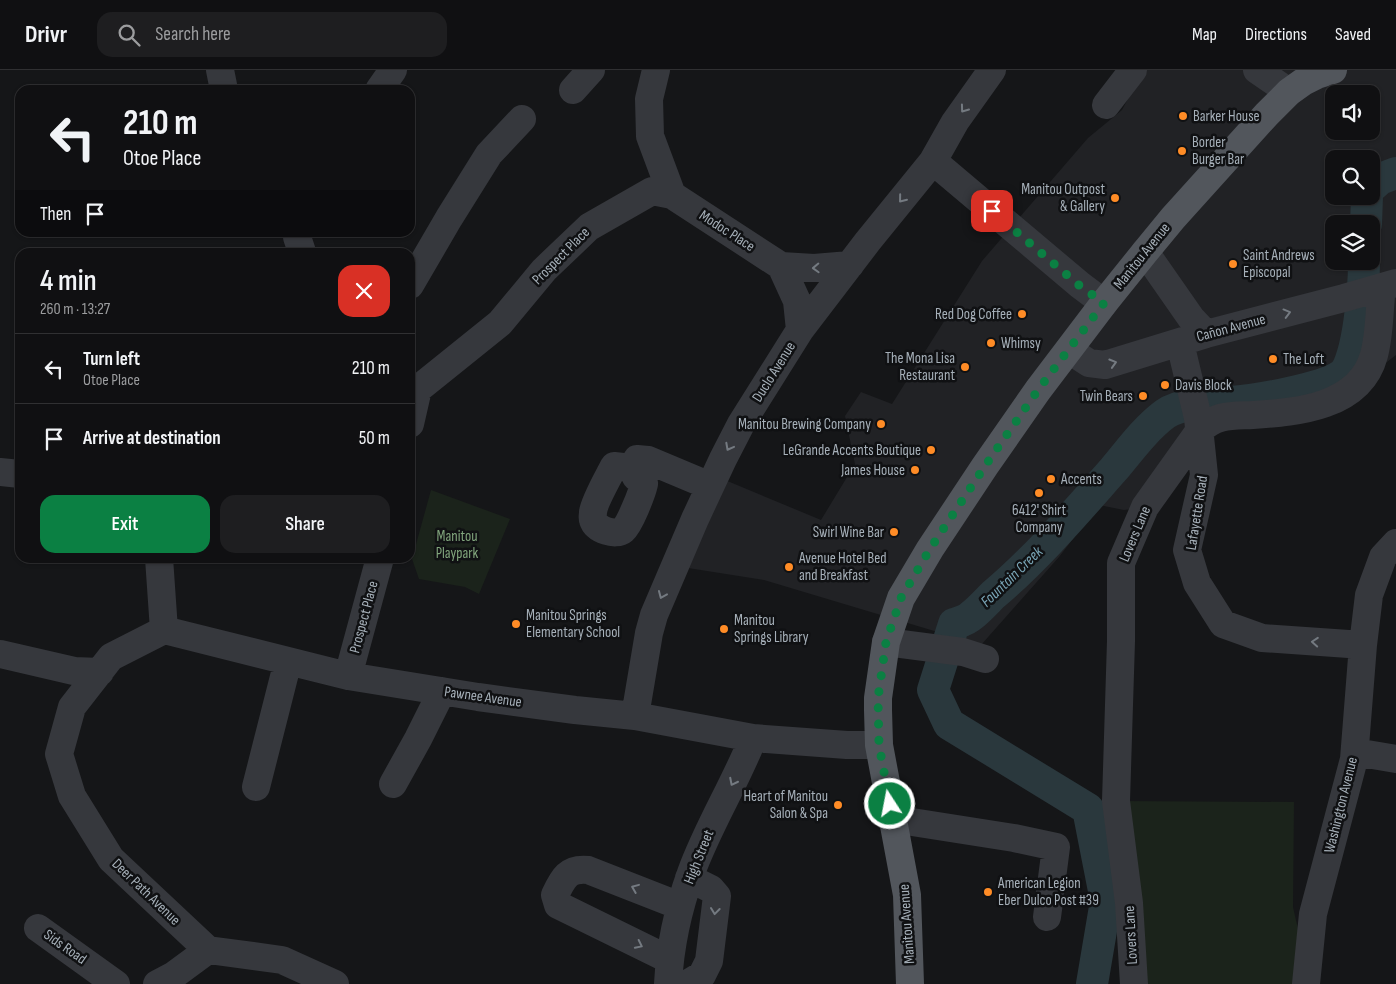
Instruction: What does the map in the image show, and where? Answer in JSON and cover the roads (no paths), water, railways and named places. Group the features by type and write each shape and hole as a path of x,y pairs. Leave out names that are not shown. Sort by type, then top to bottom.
{"main road":[{"name":"Manitou Avenue","path":"910,984 907,895 879,745 878,698 886,642 901,598 930,549 990,458 1038,390 1145,252 1267,114 1289,92 1310,78 1333,70"}],"street":[{"path":"220,70 223,85"},
{"path":"382,85 393,70"},
{"path":"573,90 591,70"},
{"path":"656,70 649,98 650,136 672,195"},
{"name":"Duclo Avenue","path":"635,716 654,614 694,519 741,424 800,330 933,161 955,122 992,70"},
{"path":"1106,105 1133,70"},
{"path":"1257,70 1289,92"},
{"path":"415,276 489,154 522,119"},
{"path":"933,161 1080,286 1104,303"},
{"name":"Prospect Place","path":"415,385 500,324 544,270 589,227 652,191 672,195"},
{"name":"Modoc Place","path":"672,195 781,266 814,268 850,265"},
{"path":"1145,252 1190,318 1206,334"},
{"path":"781,266 797,301 800,330"},
{"name":"Cañon Avenue","path":"1069,350 1089,363 1105,365 1206,334 1384,286"},
{"name":"Lovers Lane","path":"1134,984 1129,903 1116,802 1121,650 1121,564 1145,507 1196,412 1205,425 1220,417 1317,407 1339,398 1359,384 1374,356 1384,286"},
{"name":"Lafayette Road","path":"1180,343 1196,412 1204,475 1188,550 1197,583 1223,624 1262,638 1363,645"},
{"path":"632,468 637,459 648,460 710,486"},
{"path":"0,472 15,474"},
{"name":"Washington Avenue","path":"1306,984 1314,914 1354,759 1369,595 1383,556 1396,543"},
{"path":"159,563 164,630"},
{"name":"Prospect Place","path":"348,676 379,563"},
{"name":"Pawnee Avenue","path":"164,630 348,676 442,692 635,716 753,738 847,745 879,745"},
{"name":"Deer Path Avenue","path":"164,630 111,657 72,707 59,754 72,796 111,859 208,950"},
{"path":"886,642 974,655"},
{"path":"0,654 74,671 100,672"},
{"path":"256,787 288,662"},
{"path":"393,784 442,692"},
{"name":"High Street","path":"669,972 676,920 689,878 707,835 743,763 753,738"},
{"path":"1355,752 1396,759"},
{"path":"947,828 983,812"},
{"path":"893,819 1014,838 1056,847 1047,917"},
{"path":"669,972 558,905 555,895 569,873 582,869 680,906"},
{"path":"687,984 702,975 709,961 717,896 711,889 689,878"},
{"name":"Sids Road","path":"38,928 116,984"},
{"path":"157,984 174,975 208,950 282,960 335,984"}],"waterway":[{"name":"Fountain Creek","path":"1380,179 1396,173"},
{"name":"Fountain Creek","path":"1366,215 1367,205"},
{"name":"Fountain Creek","path":"1092,984 1106,901 1088,809 949,724 933,690 954,624 974,614 1025,566 1114,469 1144,433 1165,414 1188,405 1243,401 1289,393 1320,385 1342,375 1353,355 1362,303 1364,270"}],"place":[{"name":"Barker House","path":"1183,116"},
{"name":"Border Burger Bar","path":"1182,151"},
{"name":"Manitou Outpost & Gallery","path":"1115,198"},
{"name":"Saint Andrews Episcopal","path":"1233,264"},
{"name":"Red Dog Coffee","path":"1022,314"},
{"name":"Whimsy","path":"991,343"},
{"name":"The Loft","path":"1273,359"},
{"name":"The Mona Lisa Restaurant","path":"965,367"},
{"name":"Davis Block","path":"1165,385"},
{"name":"Twin Bears","path":"1143,396"},
{"name":"Manitou Brewing Company","path":"881,424"},
{"name":"LeGrande Accents Boutique","path":"931,450"},
{"name":"James House","path":"915,470"},
{"name":"Accents","path":"1051,479"},
{"name":"6412' Shirt Company","path":"1039,493"},
{"name":"Swirl Wine Bar","path":"894,532"},
{"name":"Avenue Hotel Bed and Breakfast","path":"789,567"},
{"name":"Manitou Springs Elementary School","path":"516,624"},
{"name":"Manitou Springs Library","path":"724,629"},
{"name":"Heart of Manitou Salon & Spa","path":"838,805"},
{"name":"American Legion Eber Dulco Post #39","path":"988,892"}],"park label":[{"name":"Manitou Playpark","path":"457,544"}]}
